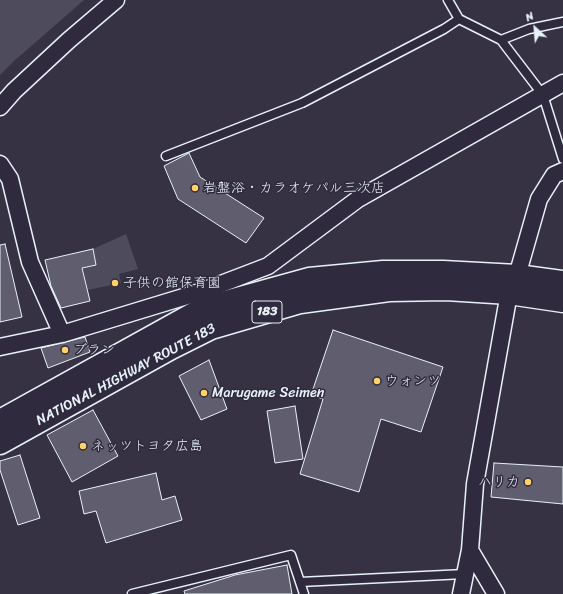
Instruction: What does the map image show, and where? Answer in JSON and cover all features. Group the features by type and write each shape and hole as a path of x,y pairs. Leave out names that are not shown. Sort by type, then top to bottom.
{"highway":[{"name":"NATIONAL HIGHWAY ROUTE 183","path":"0,421 202,300 309,279 383,272 444,272 513,284 563,301"},
{"name":"NATIONAL HIGHWAY ROUTE 183","path":"0,443 210,328 300,302 389,290 446,289 563,282"}],"street":[{"path":"0,107 14,91 69,40 116,0"},
{"path":"0,347 62,334 202,300 268,266 358,199 563,83"},
{"path":"0,164 10,179 30,262 62,334"},
{"path":"461,594 470,550 475,484 513,284 539,198 554,175 563,171"},
{"path":"202,300 210,328"},
{"path":"470,550 496,594"}],"lane":[{"path":"448,0 459,19 502,40 543,94 563,159"},
{"path":"166,156 302,103 459,19"},
{"path":"502,40 529,29 563,22"},
{"path":"132,594 291,555 304,594"},
{"path":"300,582 465,574"}],"shaded area":[{"path":"0,0 84,0 0,75"},
{"path":"126,234 138,269 119,274 121,283 88,290 82,268 96,265 93,249"}],"building":[{"name":"岩盤浴・カラオケパル三次店","path":"189,153 200,177 264,218 246,243 178,199 164,166"},
{"path":"5,244 22,317 0,322 0,245"},
{"path":"93,249 96,265 82,268 90,301 61,308 51,286 45,260"},
{"name":"ウォンツ","path":"333,330 443,367 421,432 381,419 359,492 300,474 323,399 311,395"},
{"name":"ブラン","path":"85,337 90,352 48,368 41,348"},
{"name":"Marugame Seimen","path":"209,360 227,409 201,420 179,376"},
{"path":"295,406 303,459 275,463 267,411"},
{"name":"ネッツトヨタ広島","path":"93,410 118,456 72,482 47,435"},
{"path":"20,455 40,518 18,525 0,470 0,461"},
{"name":"ハリカ","path":"494,463 563,467 563,504 491,497"},
{"path":"156,473 162,500 175,496 182,520 106,543 96,511 84,514 79,491"},
{"path":"287,565 292,594 185,594 184,591 235,575"}],"place":[{"name":"岩盤浴・カラオケパル三次店","path":"195,188"},
{"name":"子供の館保育園","path":"115,283"},
{"name":"ブラン","path":"65,350"},
{"name":"ウォンツ","path":"377,381"},
{"name":"Marugame Seimen","path":"204,393"},
{"name":"ネッツトヨタ広島","path":"83,446"},
{"name":"ハリカ","path":"528,482"}]}
